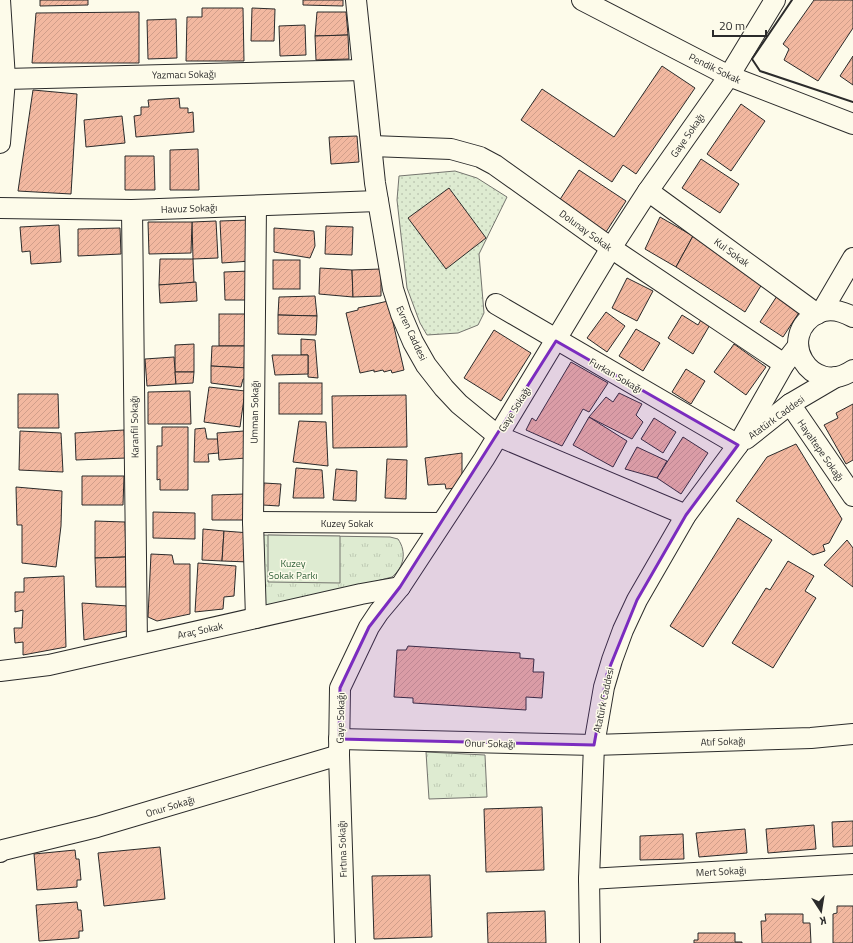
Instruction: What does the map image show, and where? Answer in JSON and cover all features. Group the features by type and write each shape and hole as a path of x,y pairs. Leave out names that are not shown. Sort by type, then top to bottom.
{"street":[{"path":"0,0 5,79 0,143"},
{"name":"Evren Caddesi","path":"356,0 378,201 393,289 401,314 413,342 426,365 459,404 498,436 686,515"},
{"name":"Pendik Sokak","path":"582,0 729,76 853,124"},
{"name":"Gaye Sokağı","path":"339,747 340,688 369,627 379,612 400,587 498,436 611,248 648,191 729,76 775,0"},
{"name":"Yazmacı Sokağı","path":"5,79 363,70"},
{"name":"Dolunay Sokak","path":"372,146 451,149 480,157 495,165 611,248 784,364"},
{"name":"Kul Sokak","path":"648,191 819,312"},
{"name":"Havuz Sokağı","path":"0,208 132,210 378,201"},
{"name":"Umman Sokağı","path":"256,206 253,522 256,618"},
{"name":"Karanfil Sokağı","path":"132,210 136,644"},
{"path":"819,312 853,258"},
{"path":"845,373 827,377 819,375 805,365 800,357 798,346 799,335 804,324 811,316 819,312 833,310 848,315 846,294 853,262"},
{"name":"Furkan Sokağı","path":"496,304 556,341 738,445"},
{"name":"Atatürk Caddesi","path":"590,943 589,879 594,745 607,674 623,630 637,600 686,515 738,445 784,364 798,346"},
{"name":"Atatürk Caddesi","path":"738,445 790,404 845,373"},
{"name":"Hayaltepe Sokağı","path":"790,404 853,496"},
{"name":"Kuzey Sokak","path":"253,522 441,523"},
{"name":"Araç Sokak","path":"0,671 49,665 136,644 361,594 400,587"},
{"name":"Atıf Sokağı","path":"594,745 811,738 853,734"},
{"name":"Onur Sokağı","path":"0,852 97,827 339,747 594,745"},
{"name":"Fırtına Sokağı","path":"339,747 345,943"},
{"name":"Mert Sokağı","path":"589,879 853,864"}],"highlighted area":[{"path":"556,341 738,445 686,515 637,600 607,674 594,745 339,739 340,688 369,627 400,587"}],"green space":[{"path":"455,171 477,178 507,197 479,254 484,313 478,325 458,333 427,335 420,323 407,288 397,200 399,176"},
{"name":"Kuzey Sokak Parkı","path":"258,535 390,537 398,539 401,544 403,549 403,559 399,569 392,577 282,606 264,608"},
{"path":"268,535 340,536 340,583 268,582"},
{"path":"426,752 485,755 487,797 429,799"}],"building":[{"path":"40,0 88,0 88,5 40,6"},
{"path":"303,0 343,0 343,6 303,5"},
{"path":"814,0 853,0 853,28 818,81 784,60 789,49 783,44"},
{"path":"202,8 243,8 244,61 186,61 187,17 202,17"},
{"path":"252,8 275,9 274,41 251,41"},
{"path":"139,12 139,63 32,63 36,13"},
{"path":"317,12 346,12 348,35 315,36"},
{"path":"176,19 177,58 148,59 147,20"},
{"path":"305,25 306,55 280,56 279,26"},
{"path":"348,35 349,59 316,60 315,36"},
{"path":"853,56 853,85 840,76"},
{"path":"662,66 695,88 636,174 623,165 612,182 521,120 542,89 614,137"},
{"path":"33,90 77,94 71,194 18,191"},
{"path":"179,98 180,108 188,108 188,113 193,112 194,132 136,137 134,116 141,115 141,107 149,107 148,100"},
{"path":"741,104 765,121 731,171 707,154"},
{"path":"122,116 125,143 86,147 84,120"},
{"path":"357,136 359,162 331,164 329,137"},
{"path":"198,149 199,190 170,190 170,150"},
{"path":"125,156 154,156 155,190 125,190"},
{"path":"701,159 739,184 720,213 682,188"},
{"path":"579,170 626,201 606,232 559,201"},
{"path":"449,188 486,238 446,269 408,218"},
{"path":"660,217 693,236 676,267 645,249"},
{"path":"249,220 251,261 222,263 220,221"},
{"path":"216,221 218,258 193,259 192,222"},
{"path":"148,222 192,222 191,253 149,254"},
{"path":"59,225 61,262 31,264 30,251 22,252 20,227"},
{"path":"326,226 353,227 352,255 325,254"},
{"path":"120,228 121,254 78,256 78,229"},
{"path":"274,228 314,231 315,246 310,258 274,252"},
{"path":"693,236 762,284 745,312 676,267"},
{"path":"160,259 193,259 194,283 159,285"},
{"path":"273,260 300,260 300,289 273,289"},
{"path":"320,268 352,270 353,297 319,294"},
{"path":"381,269 381,296 353,297 352,270"},
{"path":"250,271 250,300 225,300 224,272"},
{"path":"627,278 653,291 637,321 612,308"},
{"path":"196,282 197,301 160,303 159,285"},
{"path":"315,296 317,316 278,315 279,297"},
{"path":"777,296 800,311 783,337 760,322"},
{"path":"388,301 404,370 392,373 391,370 374,372 374,370 360,373 346,313 358,310 358,308"},
{"path":"606,312 625,326 607,352 587,338"},
{"path":"219,314 251,314 251,346 219,346"},
{"path":"278,315 317,316 316,335 278,334"},
{"path":"682,315 698,325 702,318 711,323 693,354 668,338"},
{"path":"636,329 660,343 643,371 619,356"},
{"path":"494,330 531,353 501,401 464,378"},
{"path":"301,339 315,340 318,378 308,377 308,355 301,355"},
{"path":"194,344 194,372 175,372 175,345"},
{"path":"734,344 766,367 746,395 714,372"},
{"path":"212,346 245,346 244,368 211,366"},
{"path":"272,355 308,355 308,374 275,375"},
{"path":"174,357 176,384 147,386 145,359"},
{"path":"571,362 608,383 589,412 583,409 562,446 526,430 532,418 536,421"},
{"path":"211,366 248,368 247,379 243,379 241,387 211,383"},
{"path":"686,369 705,381 691,404 672,392"},
{"path":"175,372 194,372 193,383 176,384"},
{"path":"279,383 322,383 322,414 279,414"},
{"path":"209,387 245,391 240,427 204,422"},
{"path":"190,391 191,424 148,424 148,392"},
{"path":"619,393 642,404 636,415 643,422 632,439 589,417 606,397 613,402"},
{"path":"18,394 58,394 59,428 18,428"},
{"path":"406,395 407,447 333,448 332,396"},
{"path":"853,404 853,460 846,464 824,425 838,418 836,413"},
{"path":"589,417 627,441 613,467 573,445"},
{"path":"654,418 676,432 663,453 641,439"},
{"path":"299,421 326,422 328,466 293,462"},
{"path":"162,427 188,427 188,490 160,490 160,479 157,480 157,446 162,446"},
{"path":"205,428 207,439 218,439 219,453 208,454 209,462 194,462 195,429"},
{"path":"124,430 126,458 76,460 75,433"},
{"path":"20,431 61,433 63,472 19,470"},
{"path":"244,431 246,458 219,460 217,433"},
{"path":"683,437 708,453 681,494 657,478"},
{"path":"796,444 842,519 829,543 823,545 825,551 813,555 736,501 767,457"},
{"path":"637,447 667,461 657,478 625,469"},
{"path":"462,453 462,481 457,488 446,489 445,484 428,485 425,458"},
{"path":"387,459 407,460 406,499 385,498"},
{"path":"296,468 322,470 324,498 293,498"},
{"path":"336,469 357,471 356,501 333,500"},
{"path":"82,476 124,476 123,505 82,505"},
{"path":"264,483 281,484 279,506 263,505"},
{"path":"16,487 62,491 61,526 56,567 22,563 22,525 17,525"},
{"path":"245,494 245,520 212,520 212,495"},
{"path":"153,512 195,513 195,539 153,538"},
{"path":"738,518 772,540 703,647 670,626"},
{"path":"95,521 125,522 126,557 95,558"},
{"path":"203,529 224,531 222,561 202,560"},
{"path":"224,531 250,533 249,562 222,561"},
{"path":"847,540 853,548 853,587 824,565"},
{"path":"151,554 172,555 174,564 190,564 190,614 157,621 148,617"},
{"path":"126,557 126,587 96,587 95,558"},
{"path":"788,561 814,576 805,591 816,598 773,668 732,643 766,588 770,590"},
{"path":"198,563 236,566 234,596 224,597 223,609 195,612"},
{"path":"64,576 66,647 23,655 23,642 15,643 14,628 22,628 23,610 15,612 15,592 24,592 24,578"},
{"path":"82,603 128,606 131,630 84,640"},
{"path":"408,646 520,653 520,658 534,659 533,672 544,672 542,698 526,697 526,710 413,703 413,698 394,697 397,650 406,650"},
{"path":"542,807 544,870 486,872 484,809"},
{"path":"853,821 853,846 833,847 832,822"},
{"path":"814,825 816,849 768,853 766,829"},
{"path":"745,829 747,853 699,857 696,833"},
{"path":"683,834 684,859 640,860 640,836"},
{"path":"160,847 165,899 104,906 98,853"},
{"path":"75,850 76,859 79,859 81,880 77,880 77,887 37,890 34,854"},
{"path":"430,875 432,937 374,939 372,876"},
{"path":"77,902 78,910 81,910 83,931 79,931 79,938 39,941 36,905"},
{"path":"837,906 853,906 853,943 833,943 833,914 837,913"},
{"path":"545,911 546,943 488,943 487,913"},
{"path":"765,914 803,914 803,923 810,923 811,943 762,943 761,921 766,921"},
{"path":"698,933 735,933 735,942 742,943 694,943 694,940 698,940"}],"wall":[{"path":"792,0 752,59 760,71 853,102"}]}
